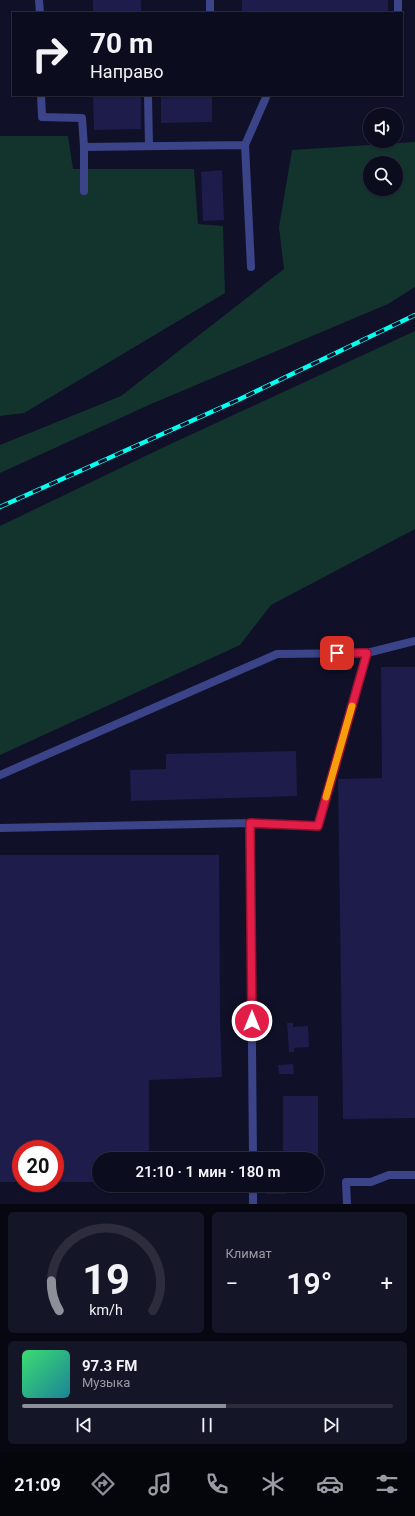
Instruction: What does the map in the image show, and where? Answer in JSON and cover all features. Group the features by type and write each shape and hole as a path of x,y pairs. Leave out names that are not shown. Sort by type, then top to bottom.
{"lane":[{"path":"39,0 40,12"},
{"path":"210,0 210,12"},
{"path":"398,0 398,12"},
{"path":"41,96 42,117 82,118 84,147 84,191"},
{"path":"148,96 149,146"},
{"path":"251,267 245,145 267,96"},
{"path":"84,147 245,145"},
{"path":"0,775 276,654 367,653 415,641"},
{"path":"0,828 250,823 318,826 367,653"},
{"path":"250,823 253,1152"},
{"path":"346,1204 346,1182 371,1182 389,1175 415,1175"},
{"path":"253,1192 253,1204"}],"green space":[{"path":"0,136 68,136 73,169 194,169 198,224 223,226 225,293 24,413 0,416"},
{"path":"415,142 415,287 388,304 151,404 0,473 0,445 121,396 284,269 279,227 292,150 363,145 363,148 403,148 403,143"},
{"path":"415,331 415,529 271,605 240,645 0,755 0,526 162,448"}],"building":[{"path":"93,0 141,0 141,12 93,12"},
{"path":"242,0 388,0 388,12 242,12"},
{"path":"93,96 141,96 141,129 94,130"},
{"path":"161,96 212,96 212,122 161,123"},
{"path":"222,170 224,220 203,221 201,172"},
{"path":"381,667 415,667 415,1118 343,1119 338,779 382,778"},
{"path":"296,751 297,796 131,801 130,770 166,769 166,754"},
{"path":"0,855 219,855 220,1018 222,1077 149,1080 149,1152 92,1152 92,1182 64,1182 64,1140 12,1140 12,1182 0,1182"},
{"path":"287,1023 293,1023 293,1027 308,1026 309,1047 294,1048 294,1052 289,1052"},
{"path":"293,1064 294,1074 279,1074 278,1065"},
{"path":"283,1096 318,1096 318,1152 283,1152"},
{"path":"266,1192 286,1192 286,1194 266,1194"}],"railway":[{"path":"0,507 238,400 415,315"}],"slow traffic":[{"path":"326,797 352,706"}],"route":[{"path":"252,1021 250,823 318,826 367,653 337,653"}]}
